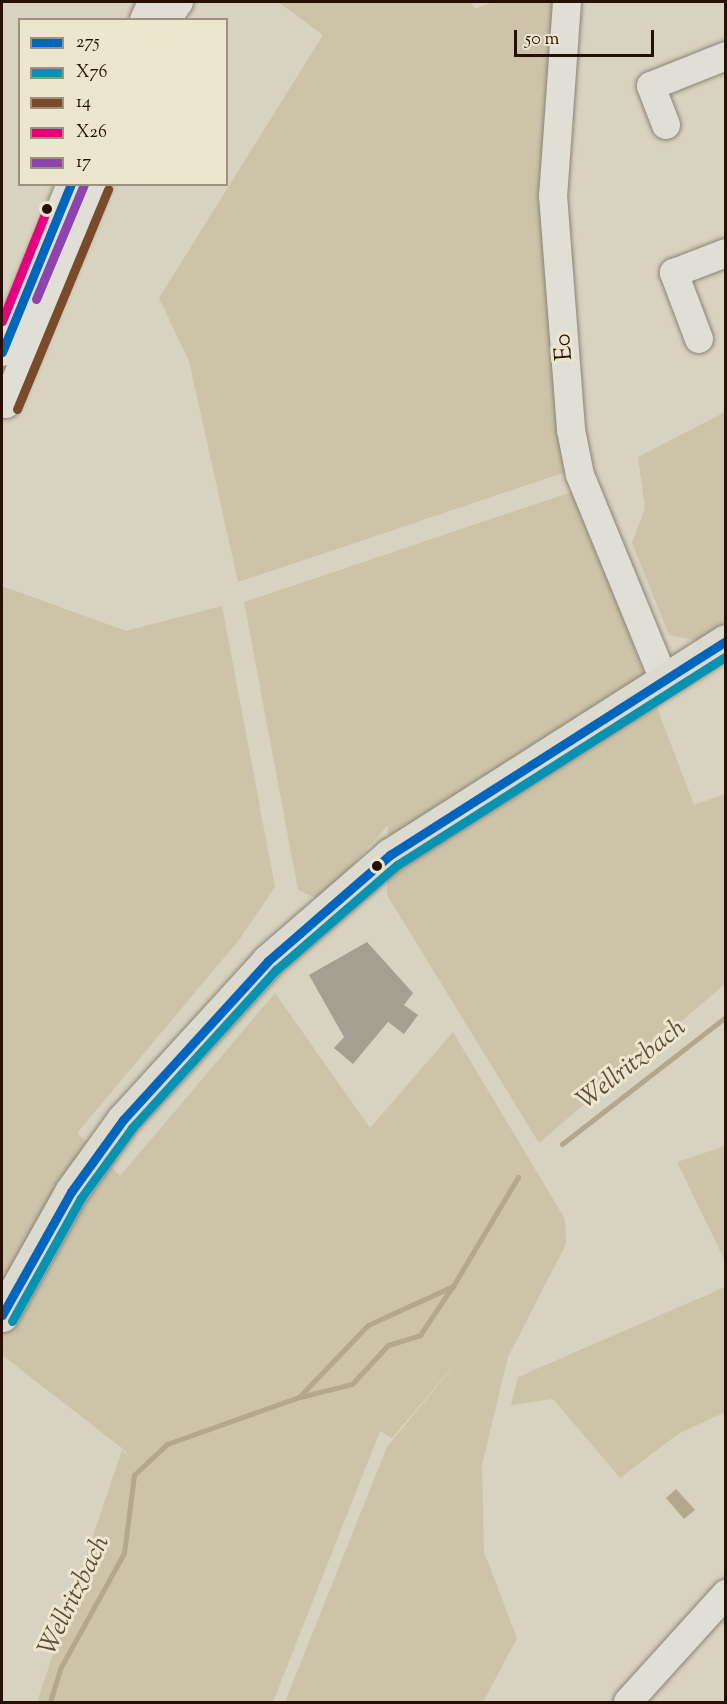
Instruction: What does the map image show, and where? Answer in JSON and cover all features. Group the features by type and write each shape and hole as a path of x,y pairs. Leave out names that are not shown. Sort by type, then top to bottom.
{"main road":[{"path":"2,1315 71,1192 123,1120 268,961 390,855 663,677 726,641"}],"street":[{"path":"145,18 152,2"},
{"path":"167,18 179,2"},
{"name":"E0","path":"567,2 553,195 572,430 580,474 663,677"},
{"path":"666,125 646,75 726,56"},
{"path":"2,352 70,186"},
{"path":"3,409 96,186"},
{"path":"699,339 670,263 726,253"},
{"path":"628,1702 726,1594"}],"shaded area":[{"path":"278,2 471,2 475,9 493,2 559,2 569,471 238,582 189,361 159,298 323,35"},
{"path":"725,412 725,627 697,641 669,635 632,543 645,508 638,457"},
{"path":"575,491 694,805 725,794 725,984 539,1143 387,895 388,825 321,900 298,890 244,602"},
{"path":"2,586 126,631 222,606 275,887 239,940 77,1133 120,1176 275,993 370,1128 453,1032 565,1219 566,1244 508,1357 482,1465 484,1552 517,1638 483,1702 285,1702 387,1447 473,1343 392,1438 380,1431 273,1702 37,1702 122,1450 132,1460 122,1448 2,1355"},
{"path":"726,1146 725,1261 677,1162"},
{"path":"725,1287 725,1412 678,1434 620,1478 553,1399 511,1405 518,1377"},
{"path":"676,1489 695,1510 684,1519 666,1498"}],"building":[{"path":"367,942 413,993 404,1005 418,1015 404,1034 388,1022 353,1064 334,1048 344,1037 309,975"}],"waterway":[{"name":"Wellritzbach","path":"562,1144 726,1017"},
{"name":"Wellritzbach","path":"50,1702 61,1667 124,1553 134,1475 167,1444 299,1397 368,1325 453,1286 518,1177"},
{"name":"Wellritzbach","path":"300,1397 352,1384 388,1345 420,1335 452,1287"}],"transit line":[{"name":"275","path":"2,352 70,186"},
{"name":"17","path":"36,299 83,186"},
{"name":"14","path":"17,409 108,189"},
{"name":"X26","path":"2,321 47,209"},
{"name":"275","path":"2,1315 71,1192 123,1120 268,961 390,855 726,641"},
{"name":"X76","path":"12,1321 81,1198 132,1128 276,970 397,865 726,656"}]}
